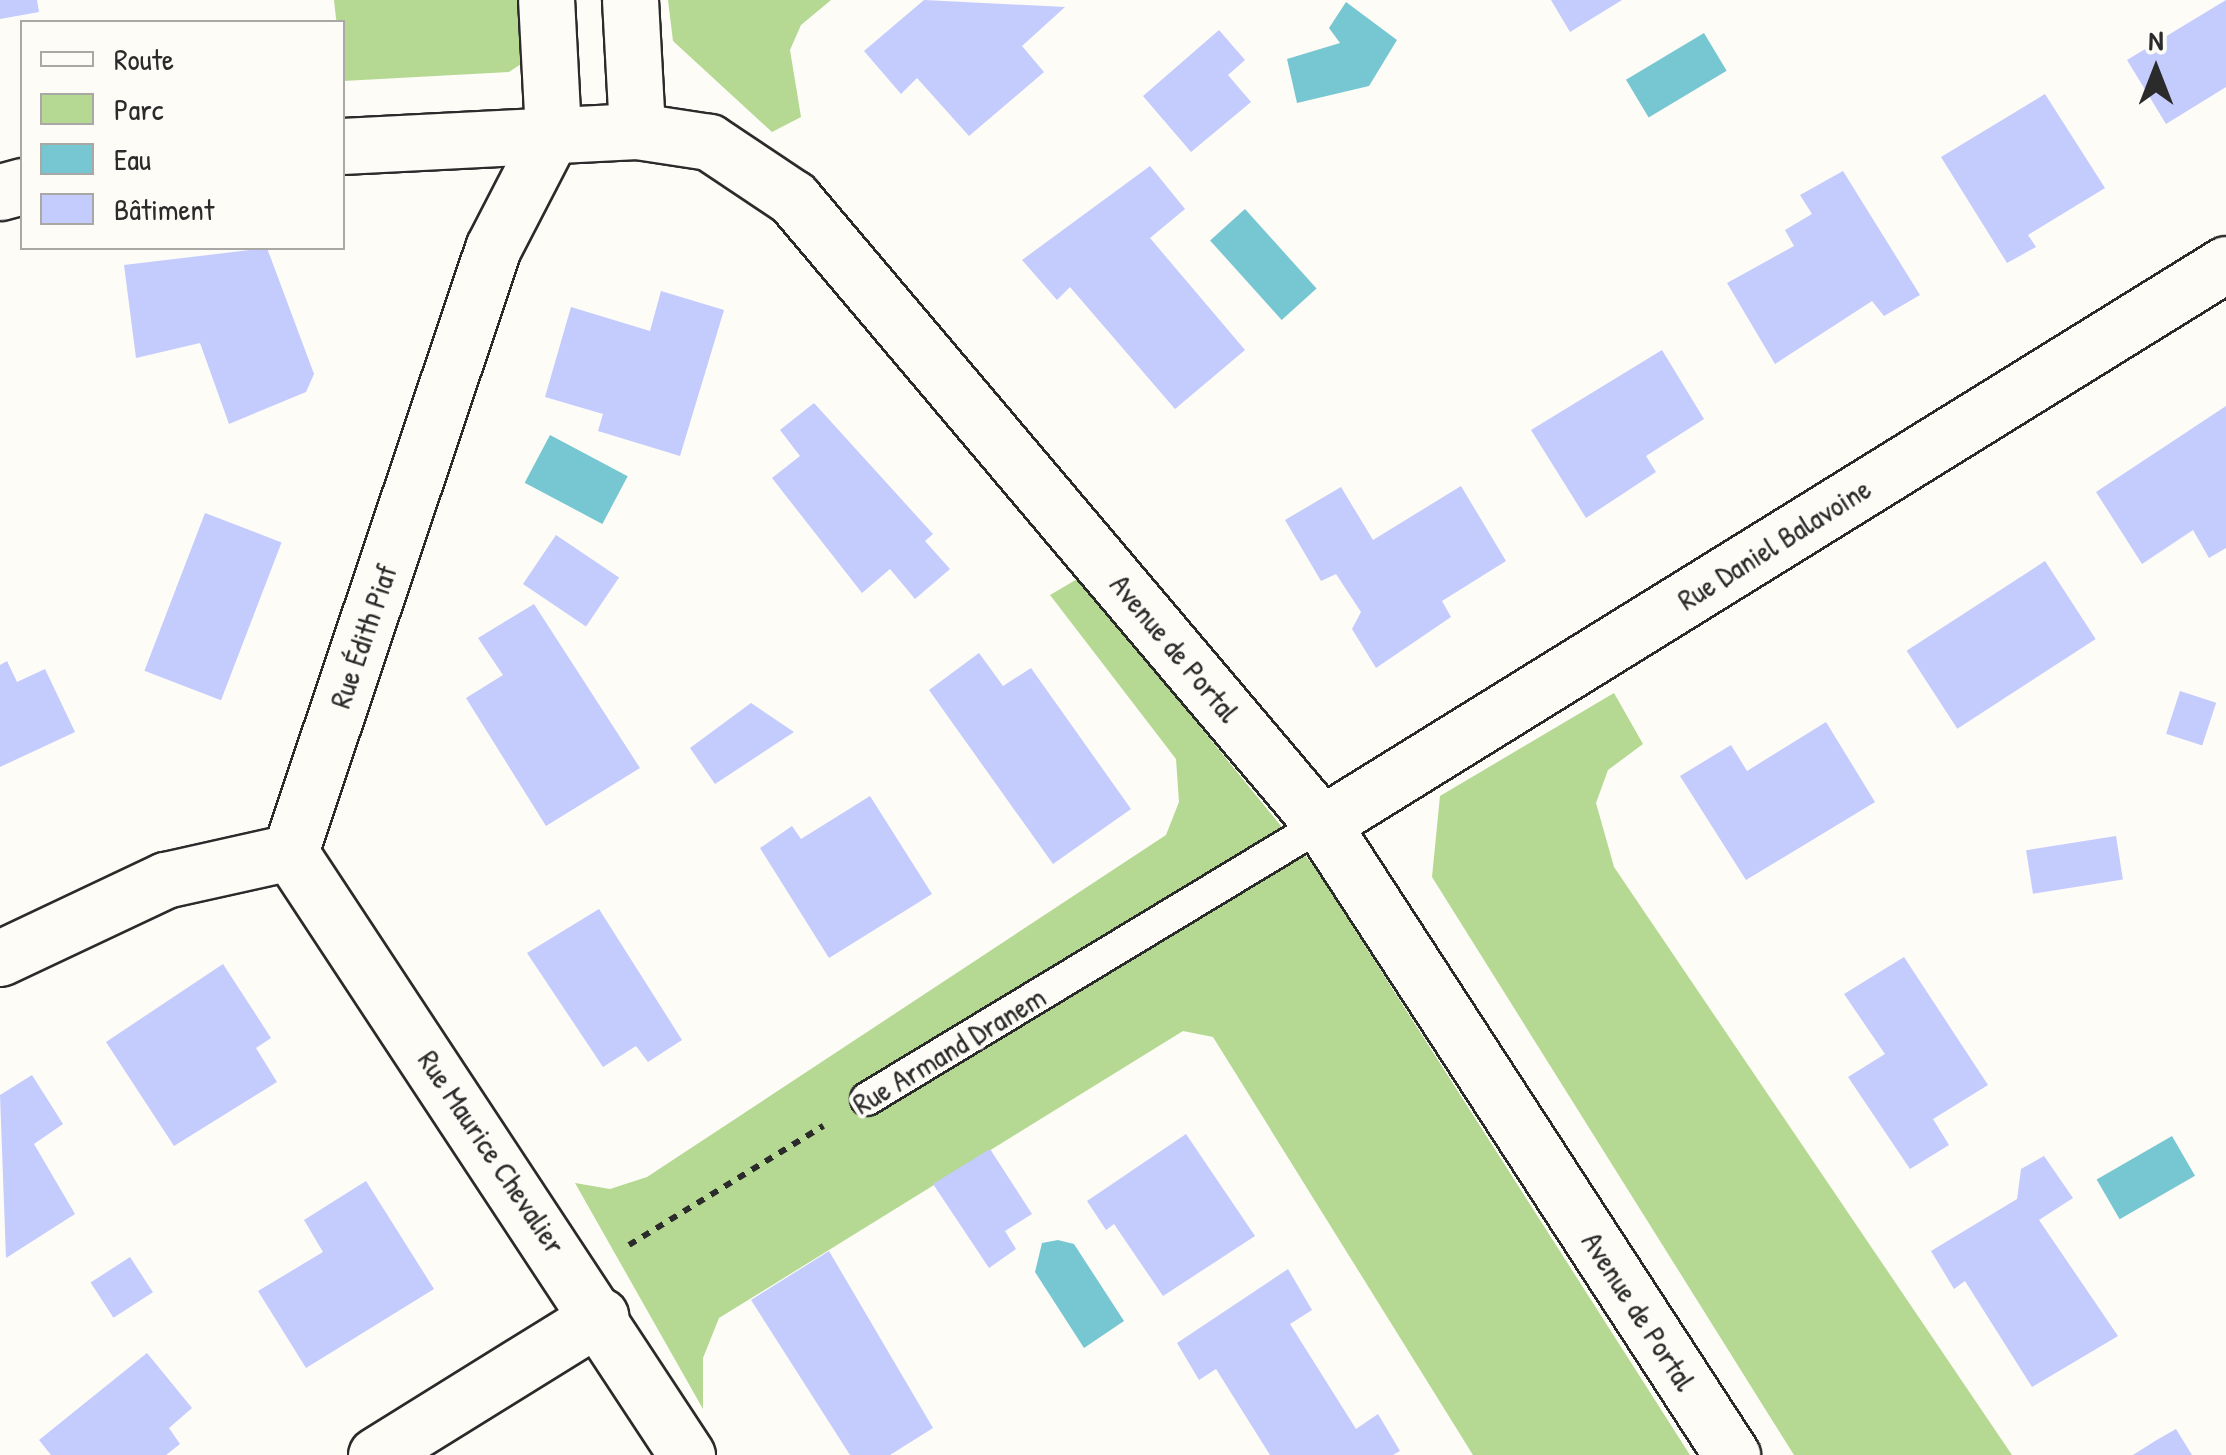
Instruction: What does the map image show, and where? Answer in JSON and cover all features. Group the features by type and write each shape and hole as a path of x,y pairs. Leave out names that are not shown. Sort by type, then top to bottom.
{"street":[{"path":"546,0 553,132"},
{"path":"630,0 637,131"},
{"name":"Avenue de Portal","path":"345,146 553,132 637,131 709,142 793,198 1322,824 1732,1455"},
{"name":"Rue Édith Piaf","path":"290,852 493,248 553,132"},
{"name":"Rue Daniel Balavoine","path":"1322,824 2226,264"},
{"path":"0,958 165,880 290,852"},
{"name":"Rue Maurice Chevalier","path":"290,852 588,1297 687,1455"},
{"path":"376,1455 588,1297"}],"lane":[{"name":"Rue Armand Dranem","path":"867,1099 1322,824"}],"path":[{"name":"Rue Armand Dranem","path":"588,1297 867,1099"}],"green space":[{"path":"334,0 529,0 533,56 509,72 345,81 345,20 336,20"},
{"path":"668,0 831,0 801,25 790,50 801,117 772,132 673,41"},
{"path":"1079,578 1316,869 1690,1455 1473,1455 1213,1037 1183,1031 719,1318 703,1358 703,1409 575,1183 610,1189 647,1177 1166,835 1179,802 1176,759 1050,595"},
{"path":"1614,693 1643,744 1608,770 1596,803 1614,867 2012,1455 1794,1455 1432,877 1440,796"}],"water":[{"path":"1346,2 1397,40 1369,86 1297,103 1287,59 1340,43 1329,28"},
{"path":"1704,33 1727,71 1649,118 1626,80"},
{"path":"1245,209 1317,289 1282,320 1210,240"},
{"path":"550,435 628,476 602,524 525,483"},
{"path":"2172,1136 2195,1176 2120,1219 2097,1180"},
{"path":"1058,1240 1074,1244 1124,1321 1084,1348 1035,1272 1042,1243"}],"building":[{"path":"0,0 37,0 39,12 0,19"},
{"path":"924,0 1065,7 1022,46 1044,72 969,136 917,78 901,94 864,51"},
{"path":"1551,0 1622,0 1570,32"},
{"path":"2226,0 2226,87 2166,124 2127,60"},
{"path":"1219,30 1245,60 1228,75 1251,102 1191,152 1143,96"},
{"path":"2045,94 2105,188 2028,235 2036,247 2007,263 1941,157"},
{"path":"1150,166 1185,209 1150,238 1245,350 1175,409 1070,287 1057,300 1022,260"},
{"path":"1843,171 1920,295 1884,316 1872,301 1775,364 1727,283 1794,246 1785,230 1812,214 1800,195"},
{"path":"268,250 314,374 306,392 229,424 200,343 136,358 124,265"},
{"path":"661,291 724,310 680,456 598,431 603,414 545,397 571,307 650,331"},
{"path":"1662,350 1704,419 1646,456 1656,472 1586,518 1531,430"},
{"path":"814,403 933,534 925,541 950,569 915,599 890,569 862,593 772,478 800,456 780,430"},
{"path":"2226,406 2226,548 2209,558 2193,530 2142,564 2096,492"},
{"path":"1461,486 1506,561 1442,601 1451,617 1376,668 1352,629 1361,612 1336,574 1321,581 1285,520 1341,487 1373,540"},
{"path":"205,513 282,542 221,700 144,671"},
{"path":"556,535 619,577 586,626 523,584"},
{"path":"2045,561 2096,639 1957,729 1907,651"},
{"path":"534,604 640,768 546,826 466,698 503,675 478,638"},
{"path":"979,653 1003,686 1031,668 1131,809 1053,864 929,690"},
{"path":"7,661 17,682 45,669 75,732 0,767 0,665"},
{"path":"2180,691 2216,703 2202,746 2166,734"},
{"path":"751,703 794,732 715,784 690,748"},
{"path":"1826,722 1875,802 1746,880 1680,776 1731,745 1747,771"},
{"path":"870,796 932,894 829,958 760,848 792,826 801,839"},
{"path":"2116,836 2123,879 2033,894 2026,850"},
{"path":"599,909 682,1040 648,1062 636,1046 603,1067 527,953"},
{"path":"1904,957 1988,1085 1933,1119 1949,1145 1910,1169 1848,1077 1885,1054 1844,994"},
{"path":"223,964 271,1038 256,1048 277,1082 174,1146 106,1042"},
{"path":"32,1075 63,1124 34,1144 75,1214 6,1258 0,1095"},
{"path":"1186,1134 1255,1236 1163,1296 1114,1224 1106,1230 1087,1201"},
{"path":"990,1149 1032,1214 1005,1231 1016,1249 989,1268 933,1184"},
{"path":"2044,1156 2073,1198 2039,1220 2118,1336 2032,1387 1965,1281 1954,1289 1931,1251 2017,1199 2021,1169"},
{"path":"366,1181 434,1289 306,1368 258,1291 323,1252 304,1220"},
{"path":"829,1251 933,1428 890,1455 850,1455 751,1300"},
{"path":"130,1257 153,1292 113,1318 91,1283"},
{"path":"1288,1269 1312,1310 1290,1324 1356,1429 1378,1414 1400,1451 1393,1455 1270,1455 1216,1369 1199,1380 1177,1343"},
{"path":"147,1353 192,1408 169,1428 180,1444 166,1455 51,1455 39,1440"},
{"path":"2176,1429 2192,1455 2133,1455 2155,1441"}]}
